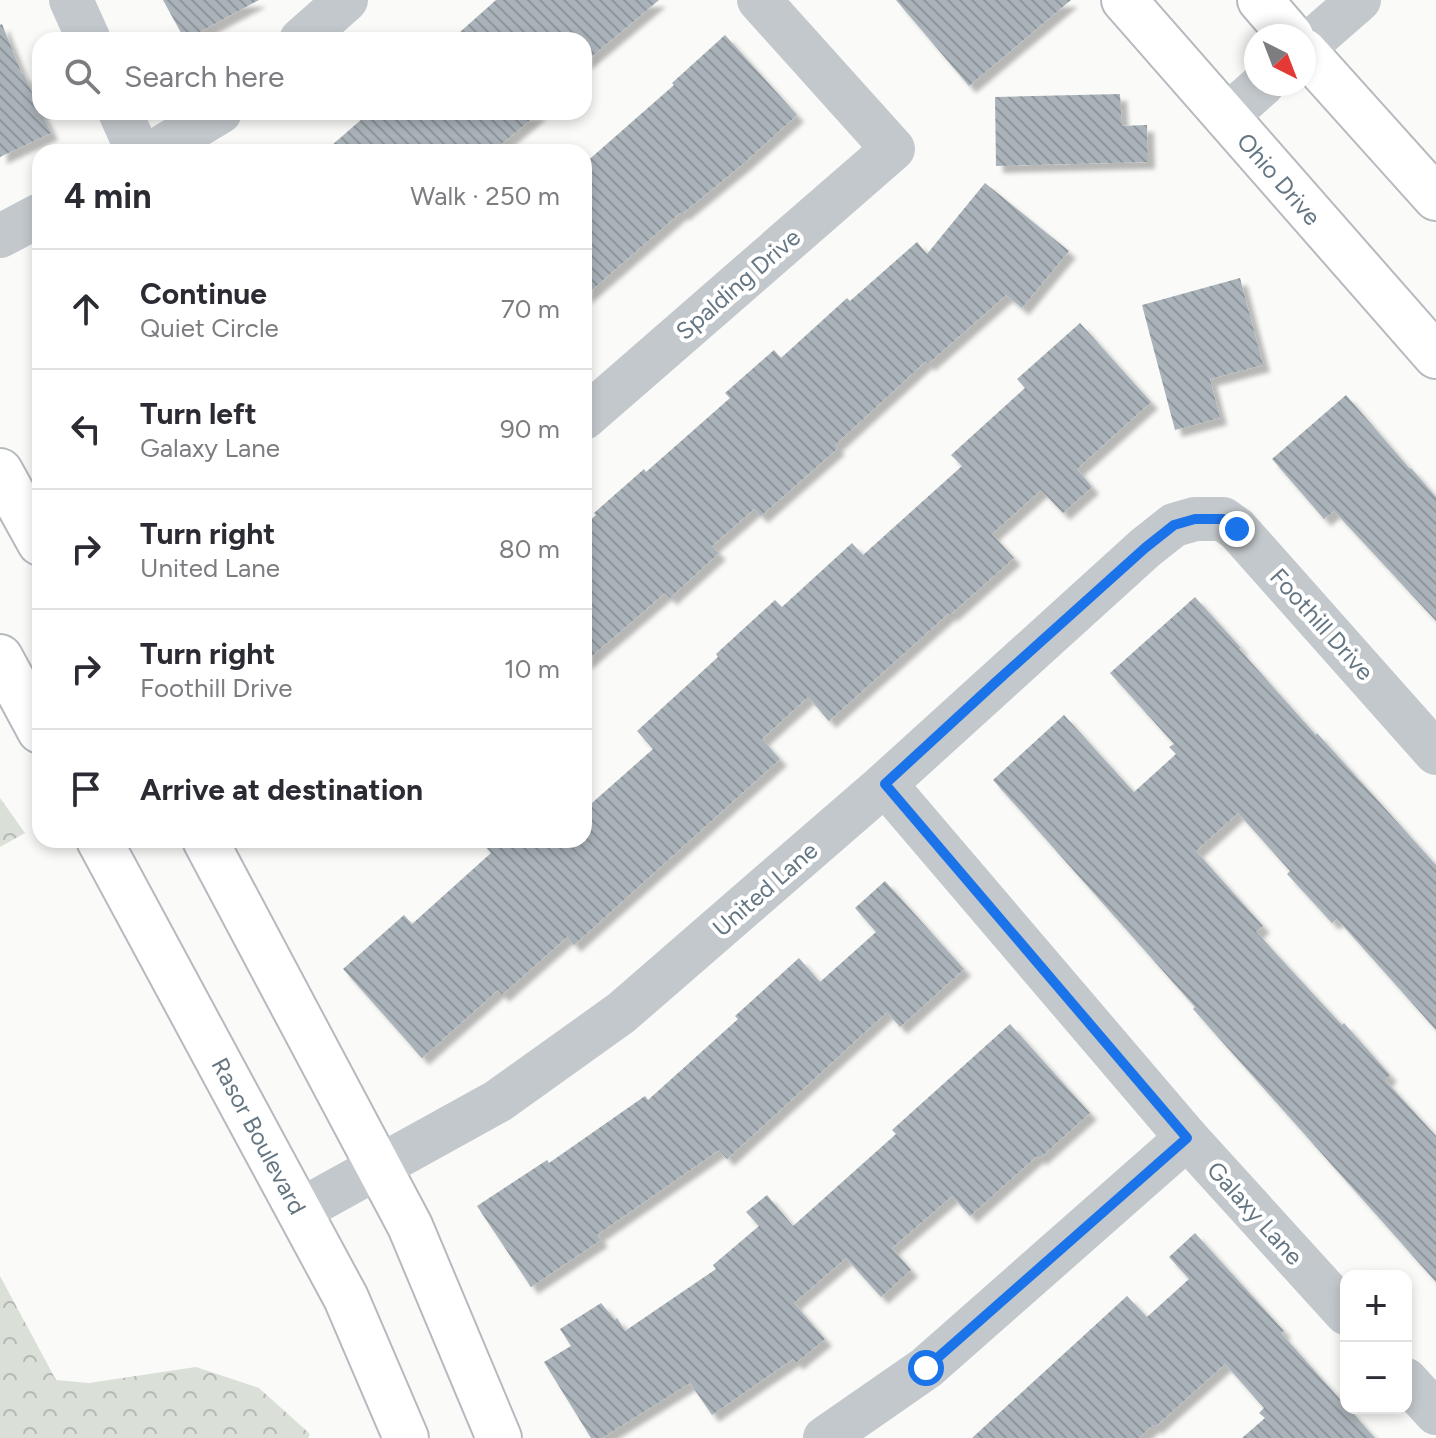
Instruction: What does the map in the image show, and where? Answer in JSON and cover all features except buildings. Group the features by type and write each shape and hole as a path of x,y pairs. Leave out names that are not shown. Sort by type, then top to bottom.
{"main road":[{"name":"Ohio Drive","path":"1124,0 1436,356"},
{"path":"1260,0 1281,24"},
{"path":"1316,63 1436,198"},
{"path":"0,471 32,529"},
{"path":"0,657 32,716"},
{"name":"Rasor Boulevard","path":"103,848 346,1298 406,1438"},
{"path":"209,848 410,1226 499,1438"}],"street":[{"path":"71,0 85,32"},
{"path":"310,32 346,0"},
{"name":"Spalding Drive","path":"592,411 893,149 759,0"},
{"path":"1316,38 1359,0"},
{"path":"1226,117 1250,96"},
{"path":"124,120 134,144"},
{"path":"167,144 207,120"},
{"path":"0,236 32,219"},
{"name":"Foothill Drive","path":"1195,519 1223,519 1237,529 1436,753"},
{"name":"United Lane","path":"299,1211 498,1101 621,1013 885,784 1145,548 1174,525 1195,519"},
{"name":"Galaxy Lane","path":"885,784 1187,1138 1340,1306"},
{"path":"825,1438 926,1368 1187,1138"},
{"path":"1412,1387 1436,1413"}],"green space":[{"path":"0,798 25,833 0,847"},
{"path":"0,1276 56,1380 89,1383 196,1367 259,1388 310,1434 308,1438 0,1438"}],"route":[{"path":"926,1368 1187,1138 885,784 1174,525 1195,519 1223,519 1237,529"}]}
